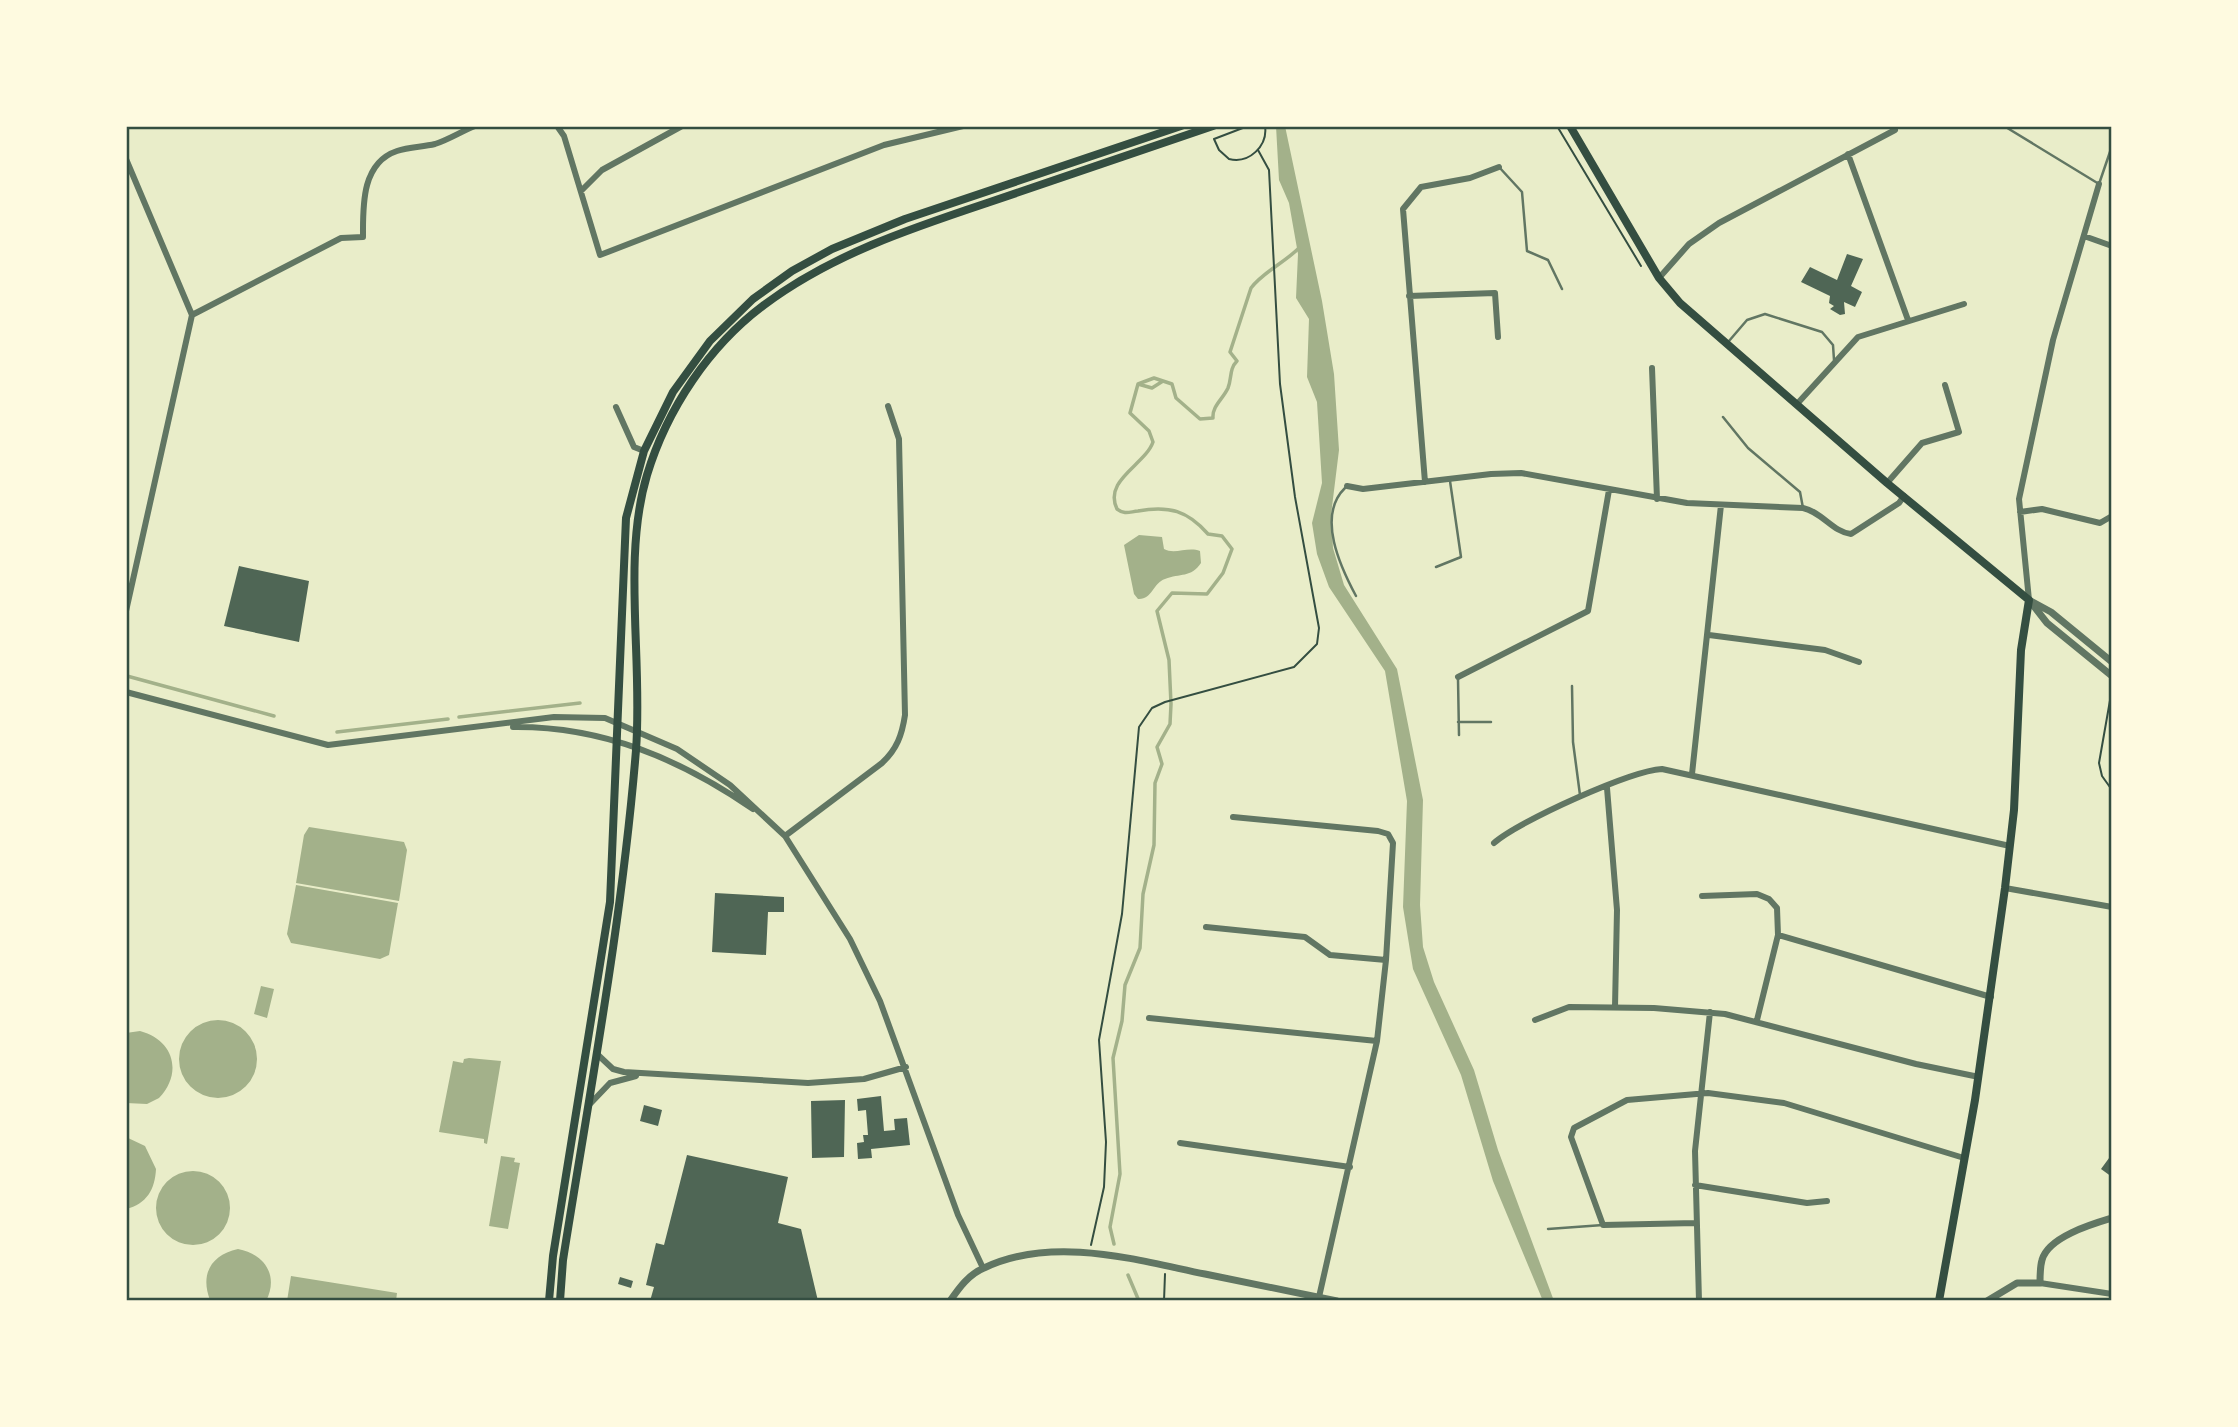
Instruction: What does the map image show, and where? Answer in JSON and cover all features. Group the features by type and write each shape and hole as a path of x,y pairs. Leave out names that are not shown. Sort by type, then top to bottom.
{"main road":[{"path":"549,1301 555,1242 610,902 620,722 624,537 631,496 644,451 673,392 710,341 753,299 792,271 832,249 905,219 1181,126"},
{"path":"560,1301 563,1260 621,903 637,732 634,563 641,499 668,423 687,390 719,346 760,307 838,259 920,225 1213,126"},
{"path":"1570,126 1659,278 1681,303 1887,483 2029,600 2021,650 2010,846 2005,888 1979,1077 1939,1301"}],"street":[{"path":"192,315 341,238 363,237 363,195 371,176 384,158 395,152 437,143 475,126"},
{"path":"557,126 564,136 600,255 884,145 963,126"},
{"path":"581,191 601,170 682,126"},
{"path":"1659,278 1689,244 1706,231 1895,130"},
{"path":"1848,154 1908,320"},
{"path":"126,159 192,315 126,611"},
{"path":"1425,482 1402,223 1408,200 1421,187 1478,177 1499,167"},
{"path":"2099,184 2050,354 2021,492 2020,512 2026,546 2029,600 2047,624 2112,676"},
{"path":"2084,236 2112,246"},
{"path":"1409,296 1495,293 1498,337"},
{"path":"1797,404 1858,337 1964,304"},
{"path":"1652,368 1657,499"},
{"path":"1887,483 1922,443 1959,432 1945,385"},
{"path":"785,836 882,763 892,754 903,730 905,715 899,439 888,406"},
{"path":"616,407 634,447 644,451"},
{"path":"1347,486 1363,489 1521,473 1657,499 1802,508 1817,512 1841,531 1851,534 1899,503 1904,496"},
{"path":"1458,677 1588,611 1609,490"},
{"path":"1692,774 1721,505"},
{"path":"2020,512 2042,509 2100,523 2112,516"},
{"path":"2029,600 2051,612 2112,662"},
{"path":"1709,635 1825,650 1859,662"},
{"path":"126,692 328,746 554,718 605,718 620,722 677,749 720,778 785,836 850,939 880,1001 958,1215 983,1268"},
{"path":"491,727 551,727 618,740 728,792 772,822"},
{"path":"1494,843 1523,822 1655,769 1692,774 2010,846"},
{"path":"1606,788 1617,909 1615,1007"},
{"path":"1233,817 1388,834 1393,842 1386,960 1377,1041 1319,1297"},
{"path":"2005,888 2112,907"},
{"path":"1702,896 1751,893 1764,896 1777,908 1777,935 1757,1020"},
{"path":"1206,927 1305,937 1330,955 1386,960"},
{"path":"1777,935 1991,997"},
{"path":"1535,1020 1569,1007 1710,1012 1757,1020 1908,1062 1979,1077"},
{"path":"1699,1301 1696,1185 1699,1094 1710,1012"},
{"path":"1149,1018 1377,1041"},
{"path":"597,1054 613,1069 644,1074 820,1083 864,1079 906,1067"},
{"path":"589,1105 610,1083 644,1074"},
{"path":"1696,1223 1603,1225 1572,1132 1627,1100 1699,1094 1784,1103 1964,1158"},
{"path":"1180,1143 1350,1167"},
{"path":"1696,1185 1814,1203 1827,1201"},
{"path":"2040,1283 2042,1258 2047,1250 2079,1229 2112,1219"},
{"path":"950,1301 968,1279 983,1268 1021,1256 1089,1253 1337,1301"},
{"path":"1987,1301 2017,1283 2040,1283 2112,1294"}],"lane":[{"path":"2004,126 2099,184 2112,146"},
{"path":"1499,167 1522,192 1527,251 1548,260 1562,289"},
{"path":"1727,343 1747,320 1765,314 1811,327 1826,335 1835,350 1831,365"},
{"path":"1723,417 1748,448 1800,492 1802,508"},
{"path":"1436,567 1461,557 1449,479"},
{"path":"1347,486 1338,497 1333,529 1339,560 1356,596"},
{"path":"1458,677 1459,735"},
{"path":"1572,686 1573,741 1580,798"},
{"path":"1458,722 1491,722"},
{"path":"1548,1229 1603,1225"}],"path":[{"path":"1248,126 1214,139 1219,150 1229,159 1243,159 1258,150 1266,137 1265,126"},
{"path":"1557,126 1643,270"},
{"path":"1089,1253 1104,1177 1106,1142 1099,1040 1122,914 1136,740 1145,715 1177,698 1294,667 1317,644 1319,628 1295,497 1280,384 1269,170 1258,150"},
{"path":"2112,689 2099,763 2102,776 2112,790"},
{"path":"1164,1301 1166,1266"}],"shaded area":[{"path":"1276,126 1285,126 1322,301 1334,374 1339,450 1331,515 1333,548 1344,585 1397,669 1423,800 1420,905 1423,947 1434,982 1474,1070 1498,1150 1554,1301 1543,1301 1493,1181 1461,1075 1413,969 1403,907 1407,801 1385,671 1329,587 1317,554 1312,523 1322,483 1317,402 1307,377 1309,319 1296,298 1298,254 1289,203 1279,180"},
{"path":"1139,535 1162,537 1164,549 1168,551 1200,551 1201,563 1189,573 1161,581 1146,597 1138,599 1134,594 1124,545"},
{"path":"309,827 404,842 407,850 399,901 296,883 304,835"},
{"path":"296,885 398,903 389,955 380,959 291,943 287,934"},
{"path":"261,986 274,989 267,1018 254,1014"},
{"path":"218,1020 233,1023 250,1037 257,1059 254,1074 240,1091 218,1098 203,1095 186,1081 179,1059 182,1044 196,1027"},
{"path":"140,1031 152,1035 167,1050 171,1058 171,1078 159,1098 147,1104 126,1103 126,1033"},
{"path":"464,1059 501,1061 487,1144 484,1139 439,1132 453,1061 463,1063"},
{"path":"126,1137 145,1146 156,1169 154,1183 148,1195 126,1209"},
{"path":"501,1156 515,1158 514,1162 520,1163 508,1229 489,1226"},
{"path":"193,1171 207,1174 219,1182 227,1194 230,1208 227,1222 219,1234 207,1242 193,1245 179,1242 167,1234 159,1222 156,1208 159,1194 167,1182 179,1174"},
{"path":"238,1249 256,1256 267,1268 271,1283 266,1301 210,1300 206,1282 210,1267 221,1256"},
{"path":"291,1276 397,1293 396,1301 287,1301"}],"building":[{"path":"1847,254 1863,259 1851,286 1862,292 1855,307 1844,302 1845,314 1840,315 1830,309 1834,306 1829,303 1830,296 1801,282 1810,267 1837,280"},
{"path":"239,566 309,581 299,642 224,626"},
{"path":"715,893 784,897 784,912 768,912 766,955 712,952"},
{"path":"881,1096 884,1131 895,1130 894,1119 907,1118 910,1145 871,1149 872,1158 858,1159 857,1143 864,1142 863,1135 868,1135 866,1110 858,1111 857,1099"},
{"path":"845,1100 844,1157 812,1158 811,1101"},
{"path":"644,1105 662,1110 658,1126 640,1121"},
{"path":"2112,1154 2112,1177 2101,1169"},
{"path":"687,1155 788,1177 778,1223 801,1229 818,1301 650,1301 654,1287 646,1285 656,1243 664,1245"},
{"path":"620,1277 633,1281 631,1288 618,1284"}],"waterway":[{"path":"1114,1244 1110,1227 1120,1174 1113,1058 1122,1021 1125,985 1140,948 1143,894 1154,845 1155,783 1162,764 1157,747 1170,724 1169,660 1157,611 1172,593 1207,594 1223,573 1232,549 1222,536 1208,534 1185,515 1159,509 1127,513 1117,509 1114,499 1120,481 1149,450 1153,442 1149,431 1130,413 1138,384 1154,378 1172,384 1176,398 1200,419 1213,418 1216,406 1228,388 1237,361 1230,352 1251,288 1299,248"},
{"path":"1138,384 1152,388 1163,381"},
{"path":"127,676 274,716"},
{"path":"459,717 580,703"},
{"path":"337,732 448,719"},
{"path":"1128,1275 1139,1301"}]}
